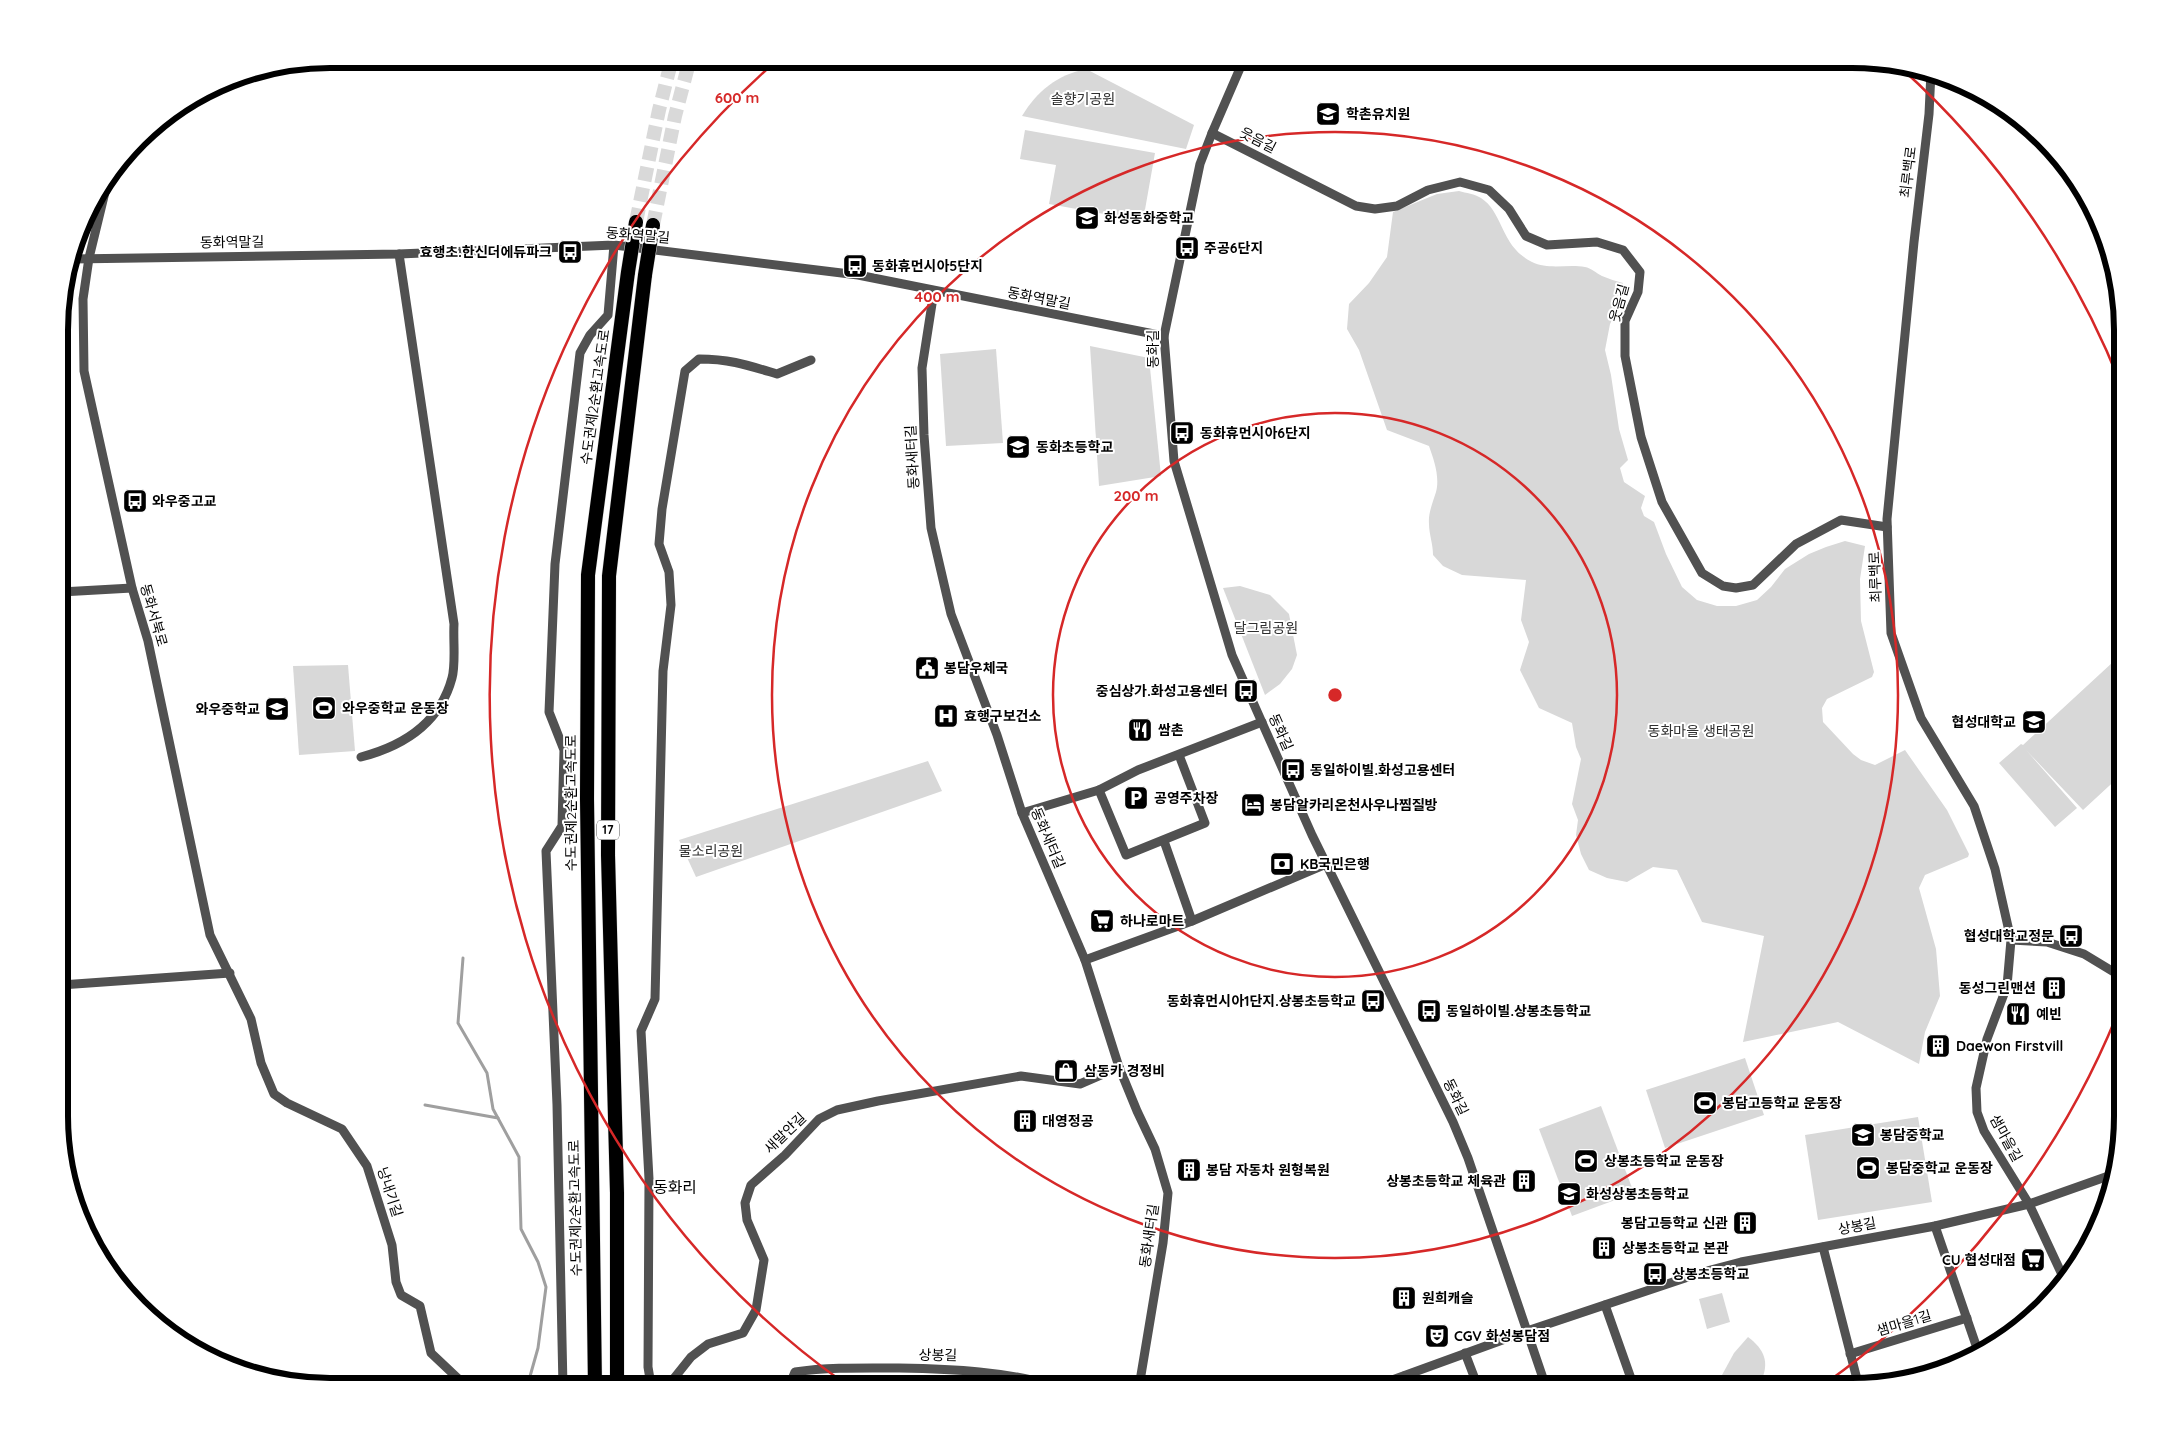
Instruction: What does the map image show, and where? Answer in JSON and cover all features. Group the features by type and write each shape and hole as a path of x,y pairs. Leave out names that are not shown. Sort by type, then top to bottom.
{"highway":[{"name":"수도권제2순환고속도로","path":"595,1378 590,1076 588,576 636,222"},
{"name":"17","path":"617,1378 617,1193 608,855 609,576 645,274 653,225"}],"street":[{"name":"동화길","path":"1240,68 1200,164 1164,336 1174,461 1232,655 1326,864 1453,1122 1468,1158 1543,1378"},
{"name":"최루백로","path":"1931,79 1929,114 1913,249 1887,527 1891,633 1921,718 1974,806 1995,869 2011,940"},
{"name":"웃음길","path":"1212,133 1356,206 1376,209 1396,206 1428,190 1460,182 1489,190 1509,209 1526,236 1548,245 1597,242 1623,250 1640,272 1638,292 1625,321 1625,356 1641,437 1662,502 1677,530 1702,573 1723,586 1736,588 1753,585 1796,544 1841,520 1887,527"},
{"name":"동화서북로","path":"102,200 89,258 84,299 84,372 132,588 148,641 210,935 230,974"},
{"name":"동화역말길","path":"77,259 400,254 614,244 858,275 1164,336"},
{"path":"563,1378 557,1115 546,851 562,826 564,750 549,712 555,564 580,354 590,335 608,315 614,244"},
{"path":"360,757 373,754 410,737 434,717 453,678 454,624 400,254"},
{"name":"동화새터길","path":"934,291 922,368 924,435 931,528 951,614 997,735 1022,813 1085,960 1119,1067 1136,1111 1155,1149 1168,1193 1163,1243 1140,1378"},
{"path":"651,1378 648,1367 649,1178 642,1031 655,999 663,671 671,605 670,572 659,544 662,509 685,371 699,359 716,359 733,360 776,374 811,360"},
{"path":"68,592 132,588"},
{"path":"1022,813 1100,790 1138,770 1262,722"},
{"path":"1100,790 1126,856 1205,823 1179,755"},
{"path":"1164,841 1192,921"},
{"path":"1085,960 1192,921 1326,864"},
{"path":"2011,940 2047,942 2084,954 2114,972"},
{"name":"샘마을길","path":"2011,940 2006,986 1987,1039 1976,1088 1977,1112 1984,1131 2029,1204 2061,1273"},
{"path":"68,985 230,974"},
{"name":"낭내기길","path":"230,974 250,1019 261,1063 274,1094 287,1103 342,1129 367,1166 392,1245 396,1282 402,1295 420,1306 432,1353 458,1378"},
{"name":"새말안길","path":"675,1378 691,1357 708,1344 743,1333 756,1310 764,1260 747,1220 745,1203 751,1185 785,1155 819,1119 837,1110 878,1101 1020,1076 1080,1084 1119,1067"},
{"name":"상봉길","path":"1398,1378 1526,1331 1703,1272 1740,1262 1935,1226 2029,1204 2106,1177"},
{"path":"1935,1226 1976,1346"},
{"path":"1823,1247 1857,1378"},
{"path":"1605,1305 1631,1378"},
{"name":"샘마을1길","path":"1850,1354 1966,1318"},
{"path":"1465,1353 1475,1378"},
{"name":"상봉길","path":"793,1378 795,1372 816,1369 964,1369 1020,1378"}],"green space":[{"name":"솔향기공원","path":"1086,69 1194,125 1186,149 1022,116 1034,99 1049,85 1066,75"},
{"path":"1025,130 1155,153 1143,221 1049,204 1056,165 1020,159"},
{"name":"동화마을 생태공원","path":"1459,191 1479,197 1488,204 1514,247 1532,262 1545,266 1585,267 1602,276 1623,283 1622,300 1610,324 1605,350 1611,375 1619,429 1628,460 1620,468 1624,482 1645,496 1641,508 1644,516 1654,522 1666,554 1682,587 1697,600 1717,606 1736,606 1757,600 1771,587 1785,569 1809,554 1845,541 1865,546 1860,579 1861,621 1874,672 1872,677 1827,699 1822,708 1823,722 1853,754 1861,760 1875,765 1905,750 1947,810 1969,854 1968,857 1925,875 1919,888 1936,949 1940,996 1925,1032 1919,1064 1838,1022 1743,1042 1764,936 1702,922 1677,870 1653,867 1627,882 1607,878 1589,870 1581,854 1576,835 1578,820 1572,804 1581,759 1576,747 1572,723 1539,708 1520,670 1529,642 1521,620 1526,580 1462,575 1443,566 1433,555 1429,520 1436,492 1437,475 1429,446 1387,430 1359,350 1347,329 1349,304 1369,283 1387,257 1393,212 1437,194"},
{"path":"1090,346 1149,358 1161,476 1099,486"},
{"path":"996,349 1003,443 946,446 940,354"},
{"name":"달그림공원","path":"1240,586 1270,595 1289,614 1297,655 1292,669 1280,684 1265,695 1223,588"},
{"path":"2114,663 2114,781 2083,810 2026,750 2077,808 2055,827 1999,763 2021,744 2023,745"},
{"name":"와우중학교 운동장","path":"348,665 355,751 299,755 293,666"},
{"name":"물소리공원","path":"928,761 942,791 696,877 679,840"},
{"name":"봉담고등학교 운동장","path":"1745,1058 1764,1115 1665,1148 1646,1090"},
{"name":"상봉초등학교 운동장","path":"1601,1106 1634,1193 1572,1216 1539,1129"},
{"name":"봉담중학교 운동장","path":"1918,1117 1932,1202 1818,1220 1805,1135"},
{"path":"1722,1293 1730,1322 1707,1329 1699,1299"},
{"path":"1748,1337 1754,1342 1764,1356 1765,1368 1762,1378 1727,1378 1722,1375 1734,1353"}],"waterway":[{"path":"463,958 458,1023 487,1073 493,1109 519,1157 521,1229 538,1262 546,1287 538,1348 530,1378"},
{"path":"425,1105 498,1118"}],"tunnel":[{"path":"636,222 670,68"},
{"path":"653,225 675,116 688,68"}],"place":[{"name":"학촌유치원","path":"1328,114"},
{"name":"화성동화중학교","path":"1087,218"},
{"name":"주공6단지","path":"1187,248"},
{"name":"효행초.한신더에듀파크","path":"570,252"},
{"name":"동화휴먼시아5단지","path":"855,266"},
{"name":"동화휴먼시아6단지","path":"1182,433"},
{"name":"동화초등학교","path":"1018,447"},
{"name":"와우중고교","path":"135,501"},
{"name":"봉담우체국","path":"927,668"},
{"name":"중심상가.화성고용센터","path":"1246,691"},
{"name":"와우중학교 운동장","path":"324,708"},
{"name":"와우중학교","path":"277,709"},
{"name":"효행구보건소","path":"946,716"},
{"name":"협성대학교","path":"2034,722"},
{"name":"쌈촌","path":"1140,730"},
{"name":"동일하이빌.화성고용센터","path":"1293,770"},
{"name":"공영주차장","path":"1136,798"},
{"name":"봉담알카리온천사우나찜질방","path":"1253,805"},
{"name":"KB국민은행","path":"1282,864"},
{"name":"하나로마트","path":"1102,921"},
{"name":"협성대학교정문","path":"2071,936"},
{"name":"동성그린맨션","path":"2054,988"},
{"name":"동화휴먼시아1단지.상봉초등학교","path":"1373,1001"},
{"name":"동일하이빌.상봉초등학교","path":"1429,1011"},
{"name":"예빈","path":"2018,1014"},
{"name":"Daewon Firstvill","path":"1938,1046"},
{"name":"삼동카 경정비","path":"1066,1071"},
{"name":"봉담고등학교 운동장","path":"1705,1103"},
{"name":"대영정공","path":"1025,1121"},
{"name":"봉담중학교","path":"1863,1135"},
{"name":"상봉초등학교 운동장","path":"1586,1161"},
{"name":"봉담중학교 운동장","path":"1868,1168"},
{"name":"봉담 자동차 원형복원","path":"1189,1170"},
{"name":"상봉초등학교 체육관","path":"1524,1181"},
{"name":"화성상봉초등학교","path":"1569,1194"},
{"name":"봉담고등학교 신관","path":"1745,1223"},
{"name":"상봉초등학교 본관","path":"1604,1248"},
{"name":"CU 협성대점","path":"2033,1260"},
{"name":"상봉초등학교","path":"1655,1274"},
{"name":"원희캐슬","path":"1404,1298"},
{"name":"CGV 화성봉담점","path":"1437,1336"}],"district":[{"name":"동화리","path":"675,1187"}]}
